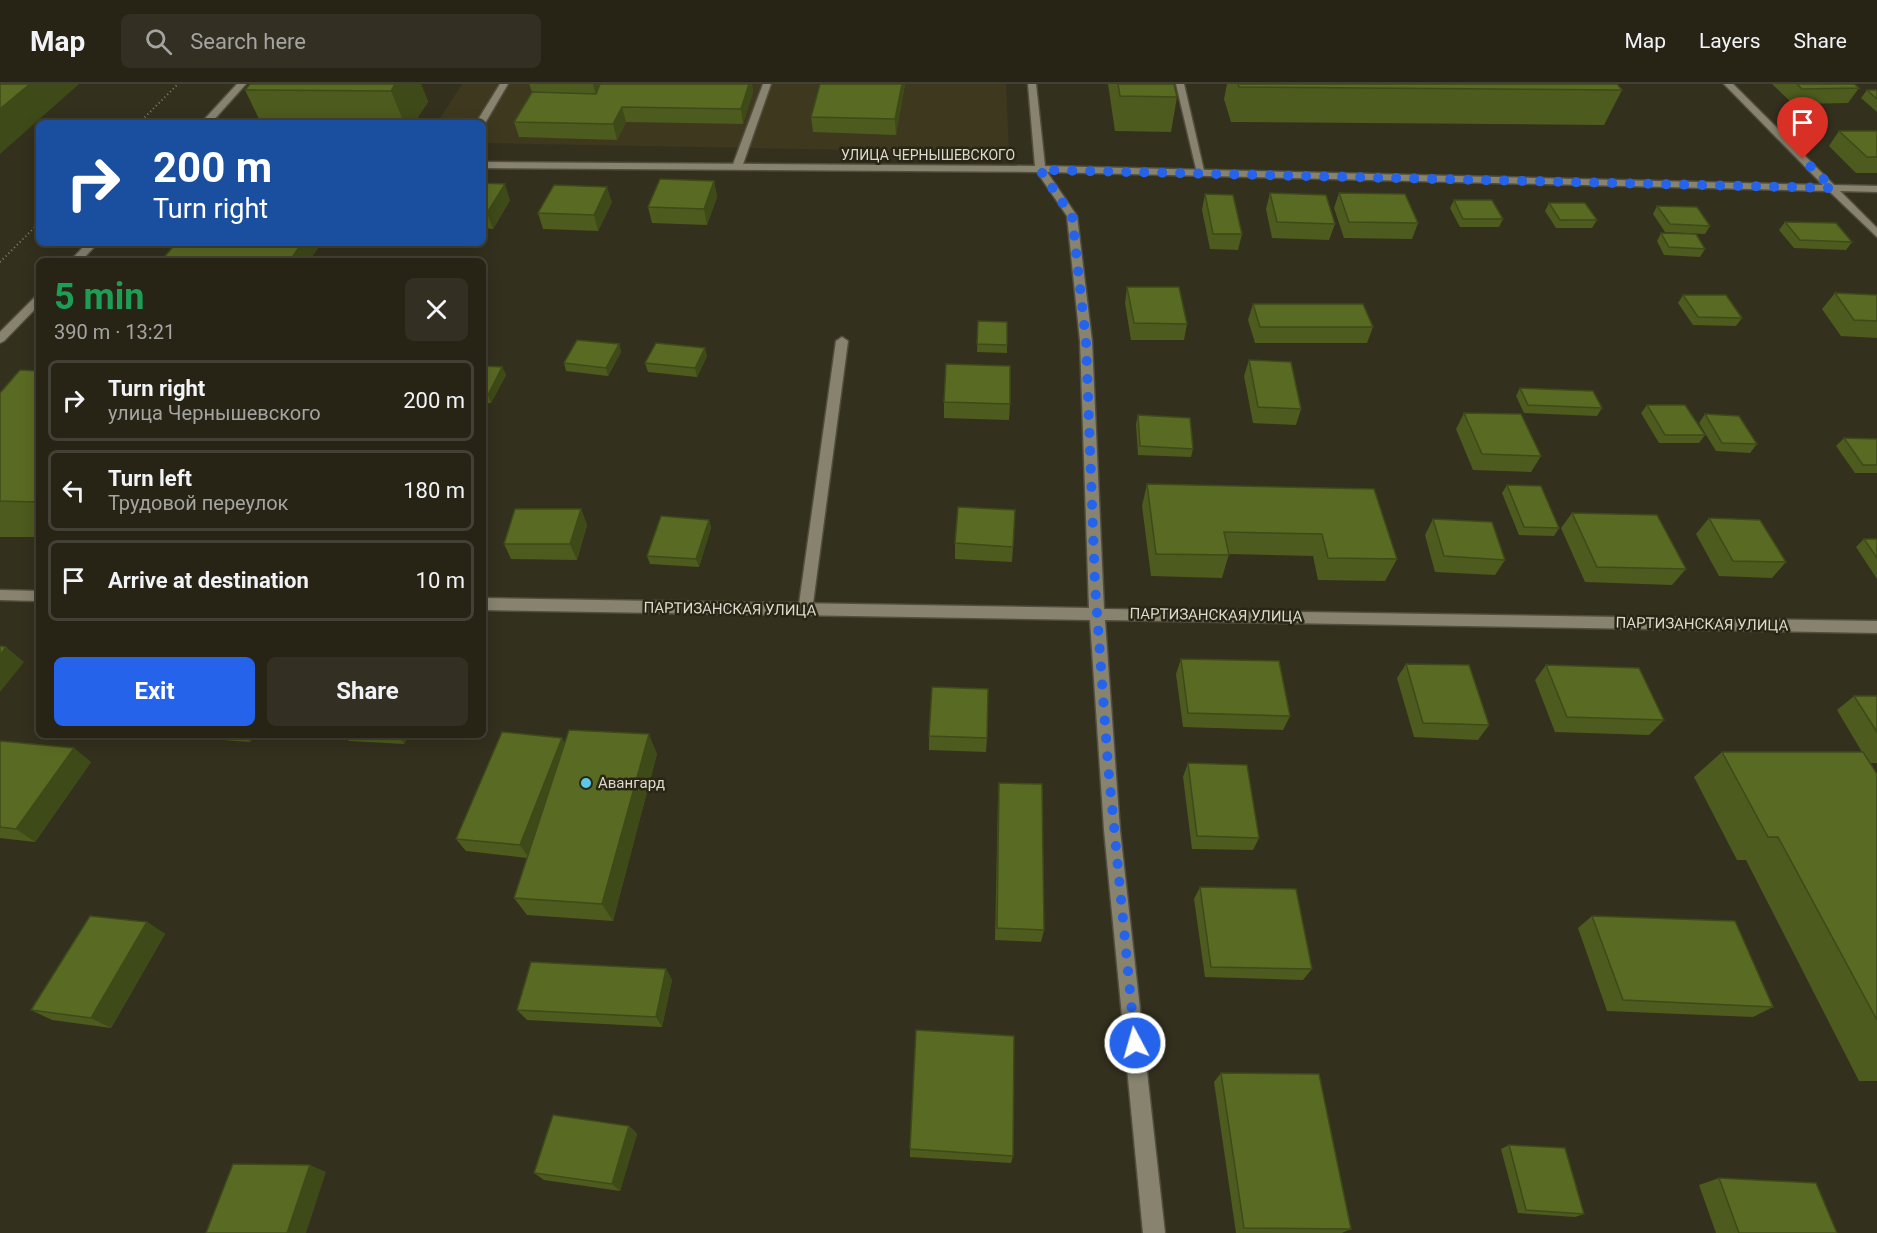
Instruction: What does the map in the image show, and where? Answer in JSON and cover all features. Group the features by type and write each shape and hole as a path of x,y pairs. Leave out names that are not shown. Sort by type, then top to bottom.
{"street":[{"path":"209,120 243,84"},
{"path":"482,120 504,84"},
{"path":"737,167 767,84"},
{"path":"1032,84 1040,170 1072,216 1086,341 1096,613 1113,830 1154,1233"},
{"path":"1180,84 1202,173"},
{"path":"1728,84 1877,234"},
{"name":"УЛИЦА ЧЕРНЫШЕВСКОГО","path":"486,165 1040,170 1877,189"},
{"path":"78,258 90,246"},
{"path":"0,339 36,302"},
{"path":"805,610 842,341"},
{"path":"0,595 36,596"},
{"name":"ПАРТИЗАНСКАЯ УЛИЦА","path":"486,604 1877,627"}],"path":[{"path":"142,120 178,84"},
{"path":"0,262 36,226"}],"shaded area":[{"path":"462,84 1006,84 1009,153 486,143 486,120 439,120"}],"building":[{"path":"0,84 30,84 0,109"},
{"path":"250,84 395,84 391,91 245,90"},
{"path":"600,84 749,84 741,109 622,107 613,124 514,122 532,92 596,94"},
{"path":"820,84 902,84 895,119 811,117"},
{"path":"1118,84 1174,84 1177,97 1120,96"},
{"path":"1238,84 1617,84 1622,90 1239,87"},
{"path":"1797,84 1854,84 1859,88 1802,89"},
{"path":"1867,90 1877,90 1877,99"},
{"path":"1839,131 1877,131 1877,157 1867,157"},
{"path":"660,179 714,181 704,209 648,207"},
{"path":"486,183 505,184 487,213"},
{"path":"554,185 607,187 594,215 538,213"},
{"path":"1270,193 1326,195 1335,224 1277,222"},
{"path":"1339,193 1405,194 1418,223 1349,222"},
{"path":"1205,194 1233,195 1242,234 1213,234"},
{"path":"1454,200 1492,200 1503,219 1463,219"},
{"path":"1549,203 1585,203 1597,220 1560,220"},
{"path":"1657,206 1697,207 1710,226 1670,224"},
{"path":"1785,222 1836,223 1852,242 1800,240"},
{"path":"1661,233 1696,234 1705,249 1669,247"},
{"path":"174,246 300,246 292,258 164,258"},
{"path":"1127,287 1179,287 1187,324 1134,323"},
{"path":"1835,293 1877,295 1877,321 1854,320"},
{"path":"1683,295 1726,295 1742,318 1698,317"},
{"path":"1253,304 1363,304 1373,327 1260,327"},
{"path":"978,321 1007,322 1007,345 977,344"},
{"path":"577,340 619,344 606,368 564,363"},
{"path":"656,343 705,348 695,368 645,363"},
{"path":"1249,360 1291,362 1301,409 1258,407"},
{"path":"946,364 1010,366 1010,404 944,402"},
{"path":"486,366 502,367 486,395"},
{"path":"20,370 36,371 36,499 34,502 0,501 0,393"},
{"path":"1520,388 1593,391 1602,408 1528,405"},
{"path":"1647,405 1685,405 1705,435 1665,435"},
{"path":"1464,413 1521,414 1541,456 1482,454"},
{"path":"1705,414 1739,416 1757,444 1722,443"},
{"path":"1138,415 1190,418 1193,449 1140,446"},
{"path":"1844,438 1877,439 1877,465 1863,465"},
{"path":"1147,484 1374,489 1397,559 1328,558 1322,534 1224,532 1229,555 1156,554"},
{"path":"1507,485 1541,486 1559,528 1524,527"},
{"path":"958,507 1015,510 1013,547 955,543"},
{"path":"515,509 581,509 570,544 504,544"},
{"path":"1572,513 1657,515 1686,569 1597,567"},
{"path":"661,516 709,520 696,559 647,556"},
{"path":"1709,518 1760,520 1786,562 1733,561"},
{"path":"1433,519 1492,522 1505,560 1444,556"},
{"path":"1864,539 1877,539 1877,558"},
{"path":"0,646 6,647 0,655"},
{"path":"1181,659 1279,661 1290,716 1188,713"},
{"path":"1406,664 1469,665 1489,725 1423,723"},
{"path":"1546,665 1639,668 1664,720 1567,717"},
{"path":"932,687 988,689 987,738 929,736"},
{"path":"1854,696 1877,696 1877,732"},
{"path":"569,730 649,734 602,904 514,898"},
{"path":"502,732 562,738 520,845 456,839"},
{"path":"0,741 74,748 16,829 0,827"},
{"path":"1722,752 1863,752 1877,774 1877,1020 1778,837 1768,837"},
{"path":"1188,763 1247,765 1259,838 1197,836"},
{"path":"999,783 1042,784 1044,930 997,928"},
{"path":"1200,887 1296,889 1312,969 1211,967"},
{"path":"90,916 147,922 91,1018 31,1010"},
{"path":"1592,916 1735,921 1773,1007 1623,1000"},
{"path":"531,962 666,969 656,1017 517,1010"},
{"path":"916,1030 1014,1036 1013,1156 910,1149"},
{"path":"1221,1073 1319,1074 1351,1229 1244,1228"},
{"path":"553,1115 629,1126 612,1184 534,1173"},
{"path":"1509,1145 1565,1148 1584,1214 1526,1210"},
{"path":"233,1164 310,1165 287,1233 206,1233"},
{"path":"1719,1178 1816,1183 1837,1233 1739,1233"}],"place":[{"name":"Авангард","path":"586,783"}],"route":[{"path":"1135,1043 1113,830 1095,585 1086,341 1072,216 1040,170 1833,188 1803,159"}]}
